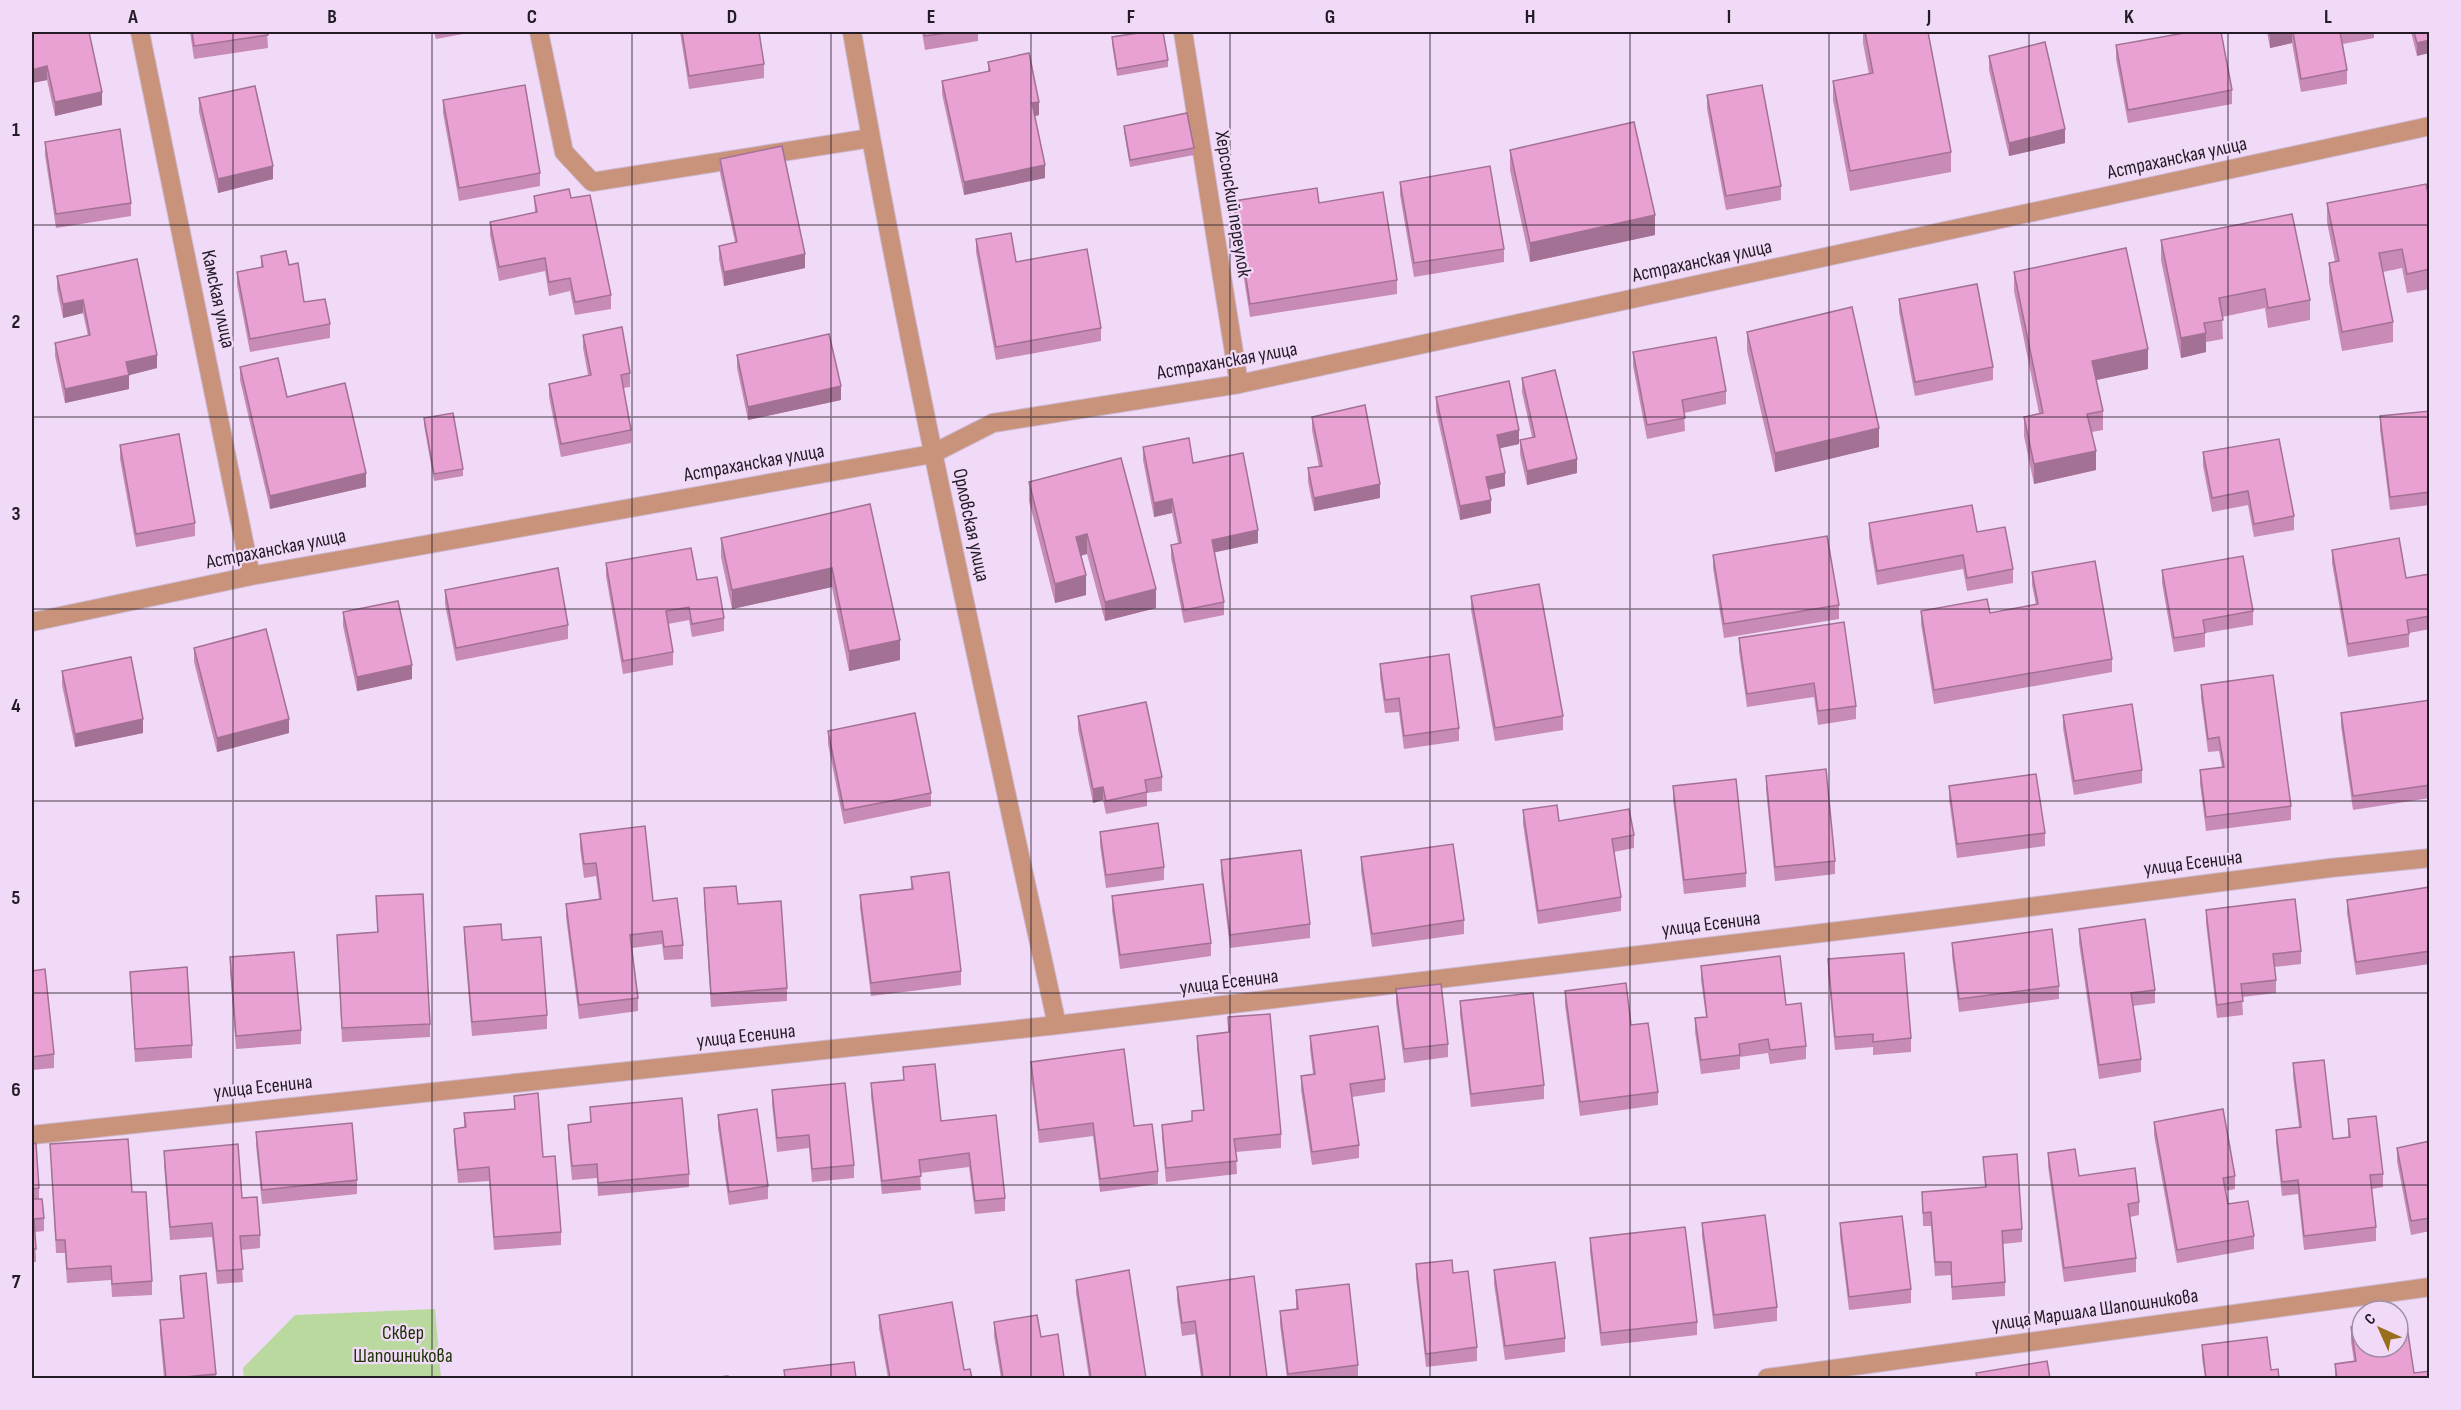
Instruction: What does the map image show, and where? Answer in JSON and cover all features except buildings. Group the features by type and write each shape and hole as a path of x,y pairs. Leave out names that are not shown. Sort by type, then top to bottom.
{"street":[{"name":"Камская улица","path":"140,32 251,576"},
{"path":"539,32 564,152 592,182 871,138"},
{"name":"Орловская улица","path":"852,32 932,453 1057,1025"},
{"name":"Херсонский переулок","path":"1184,32 1239,384"},
{"name":"Астраханская улица","path":"32,621 251,576 932,453 993,423 1239,384 2430,126"},
{"name":"улица Есенина","path":"32,1135 1057,1025 1921,921 2330,868 2430,858"},
{"name":"улица Маршала Шапошникова","path":"1767,1378 2430,1287"}],"green space":[{"name":"Сквер Шапошникова","path":"435,1309 441,1378 244,1378 243,1368 295,1315"}]}
